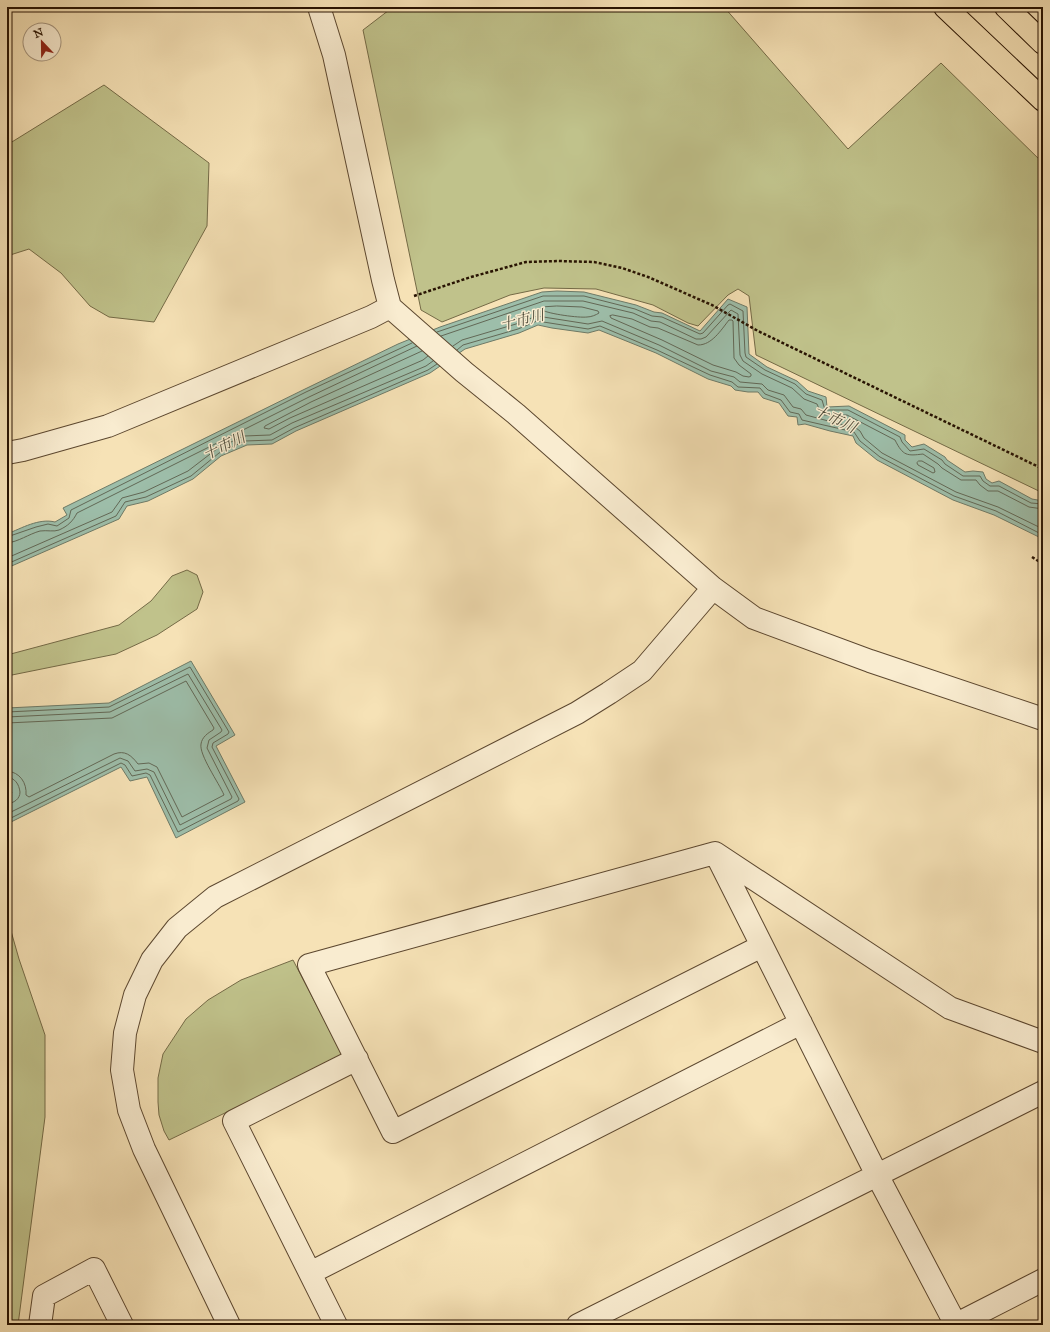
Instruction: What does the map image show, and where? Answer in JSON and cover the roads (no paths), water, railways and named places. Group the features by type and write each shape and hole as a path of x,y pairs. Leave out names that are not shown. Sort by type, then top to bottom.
{"main road":[{"path":"946,7 1043,100"},
{"path":"1006,7 1043,43"}],"street":[{"path":"319,7 334,55 383,280 398,314 464,372 516,414 713,588 754,618 870,661 1043,719"},
{"path":"7,453 108,426 371,317 398,314"},
{"path":"229,1325 144,1149 129,1110 122,1070 125,1033 135,995 152,960 178,928 215,897 577,713 609,693 642,671 713,588"},
{"path":"715,853 877,1175 955,1325 1043,1280"},
{"path":"762,946 393,1132 310,965 715,853 950,1008 1043,1042"},
{"path":"310,1273 801,1023"},
{"path":"336,1325 234,1121 357,1059"},
{"path":"578,1325 1043,1092"},
{"path":"40,1325 44,1296 94,1269 122,1325"}],"water":[{"name":"十市川","path":"542,292 584,292 636,305 654,312 662,313 700,331 728,299 747,307 749,354 767,367 797,381 808,391 826,397 827,407 849,406 905,435 905,440 912,447 924,444 965,472 983,472 986,479 992,483 999,481 1032,499 1043,501 1043,539 994,515 953,500 877,460 856,443 853,436 805,424 798,425 797,417 788,416 779,403 763,398 758,392 735,390 731,386 708,379 656,353 599,330 588,333 538,325 519,333 465,349 430,373 296,431 272,444 247,445 221,456 193,479 148,501 127,506 119,519 7,568 7,534 37,522 55,522 67,515 63,508 398,344 440,327"},
{"path":"191,661 235,735 216,746 245,802 176,838 147,777 130,781 121,767 7,824 7,795 12,793 7,783 7,708 109,703"}]}
